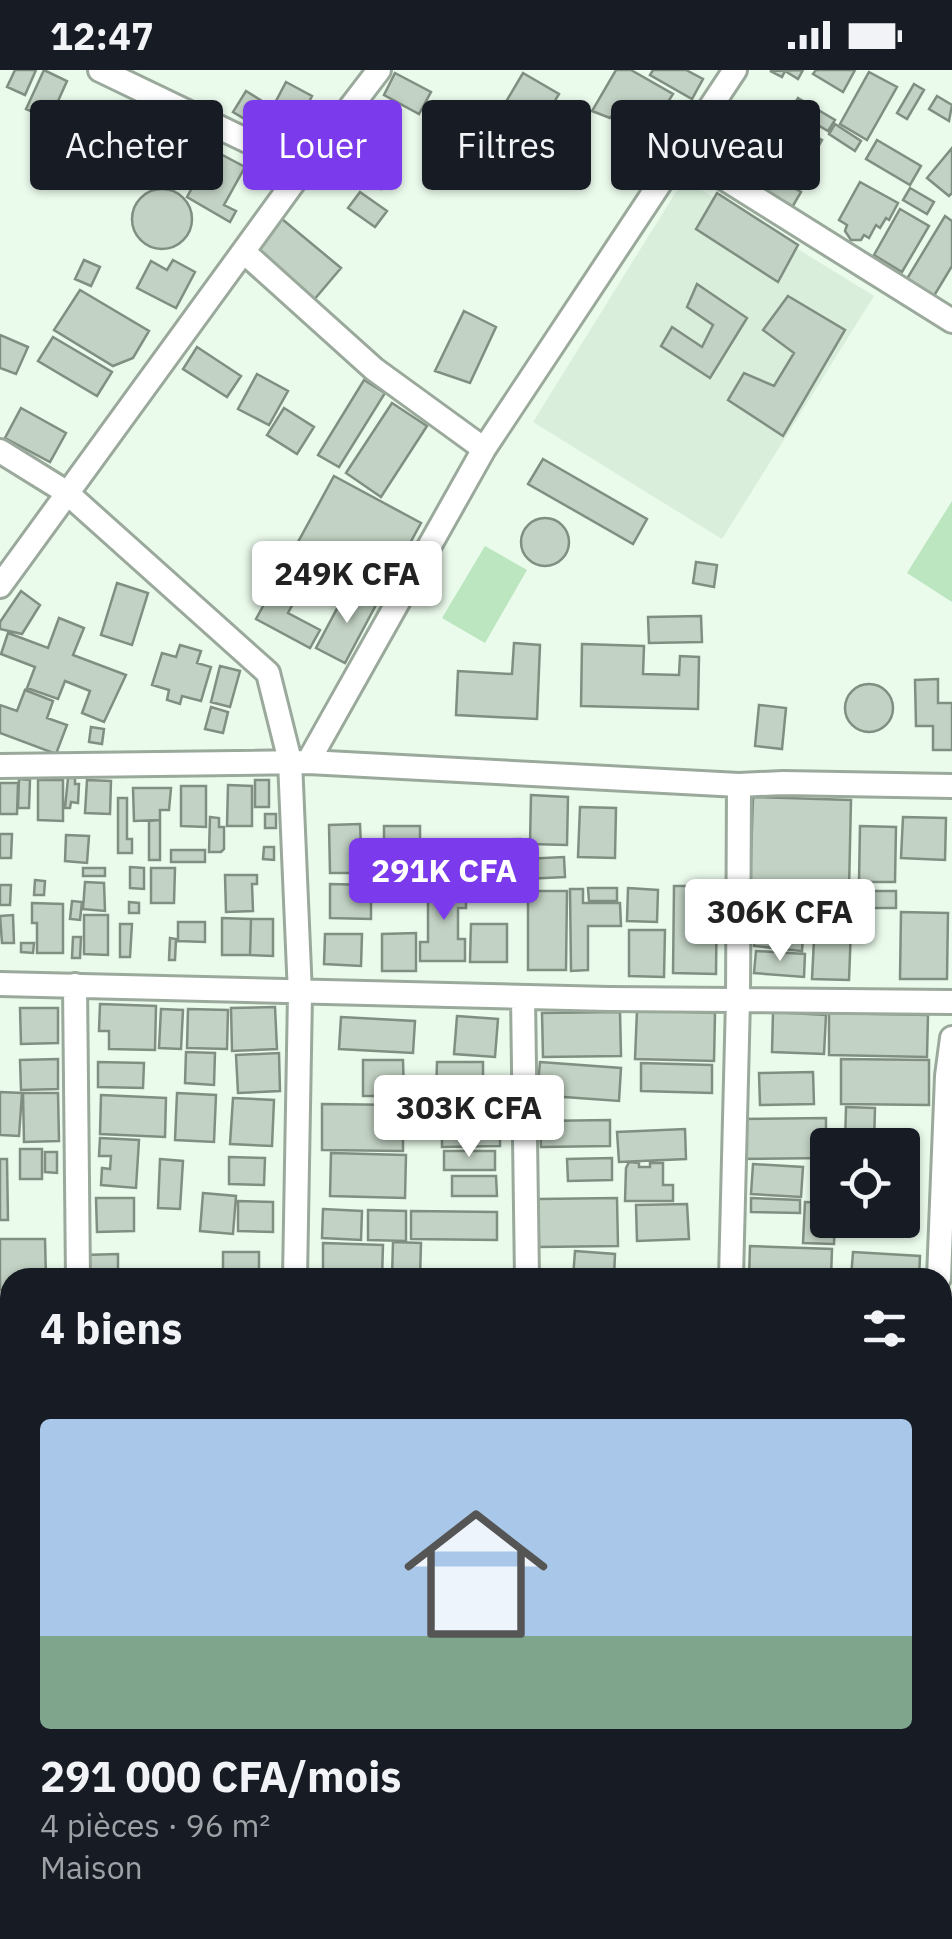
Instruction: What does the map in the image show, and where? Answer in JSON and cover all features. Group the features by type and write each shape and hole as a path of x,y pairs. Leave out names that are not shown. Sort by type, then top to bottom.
{"street":[{"path":"100,70 243,139"},
{"path":"356,100 379,70"},
{"path":"716,100 735,70"},
{"path":"0,586 288,190"},
{"path":"299,762 484,449 657,190"},
{"path":"743,190 952,321"},
{"path":"244,252 374,369 484,449"},
{"path":"0,451 66,492 268,673 299,762 295,1268"},
{"path":"0,766 299,762 739,785 783,782 952,786"},
{"path":"730,1268 739,785"},
{"path":"0,984 300,994 952,1002"},
{"path":"76,984 78,1268"},
{"path":"523,997 527,1268"},
{"path":"939,1268 952,1038"}],"shaded area":[{"path":"677,190 702,190 874,296 722,539 533,422"}],"green space":[{"path":"952,501 952,602 907,573"},
{"path":"485,546 527,570 485,643 442,618"}],"building":[{"path":"15,70 36,70 25,95 7,87"},
{"path":"44,70 67,81 58,100 30,100"},
{"path":"616,70 631,70 673,94 669,100 611,100 610,118 592,111"},
{"path":"653,70 686,70 703,79 692,99 650,75"},
{"path":"803,70 798,79 785,71 782,77 770,71"},
{"path":"816,70 855,70 843,92 813,74"},
{"path":"869,72 897,87 867,140 840,124"},
{"path":"395,73 431,92 427,100 422,100 419,114 402,105 402,100 384,95"},
{"path":"523,73 559,94 555,100 507,100"},
{"path":"286,82 312,96 310,100 277,100"},
{"path":"914,84 924,90 907,119 897,113"},
{"path":"246,91 260,100 243,100 243,118 233,112"},
{"path":"937,96 952,105 949,121 929,109"},
{"path":"820,111 835,120 828,131 820,126"},
{"path":"835,124 861,141 855,151 829,134"},
{"path":"877,140 921,166 910,185 866,159"},
{"path":"952,148 952,193 949,196 927,178"},
{"path":"223,155 243,166 224,205 236,211 230,222 187,197 191,190 223,190"},
{"path":"860,182 898,203 889,220 886,218 880,228 876,225 869,238 864,235 861,240 851,240 845,231 847,225 839,220"},
{"path":"910,188 934,202 927,214 903,200"},
{"path":"763,190 801,192 790,211 760,195"},
{"path":"151,191 173,191 190,208 190,230 173,247 151,247 134,230 134,208"},
{"path":"360,192 387,211 375,227 348,208"},
{"path":"717,193 798,245 778,282 696,229"},
{"path":"900,209 929,226 902,272 874,255"},
{"path":"945,216 952,221 952,266 929,304 902,287"},
{"path":"282,219 341,268 313,301 254,252"},
{"path":"84,260 100,267 91,286 75,279"},
{"path":"173,260 195,272 176,308 137,288 151,261 167,270"},
{"path":"697,284 747,318 710,378 661,346 672,327 702,347 713,325 687,307"},
{"path":"80,290 149,331 133,358 113,366 54,330"},
{"path":"788,296 845,330 783,436 728,400 744,373 774,386 794,353 763,330"},
{"path":"464,311 496,327 470,383 435,371"},
{"path":"0,335 28,347 16,374 0,368"},
{"path":"53,337 112,372 97,396 38,361"},
{"path":"197,347 241,376 227,397 183,369"},
{"path":"257,374 288,391 269,425 238,409"},
{"path":"364,380 385,393 339,467 318,455"},
{"path":"392,403 427,426 381,497 346,473"},
{"path":"21,408 66,433 50,462 5,438"},
{"path":"284,408 314,427 297,454 267,435"},
{"path":"543,459 647,519 633,544 528,484"},
{"path":"334,476 421,523 379,600 314,564 288,613 320,630 310,648 256,619"},
{"path":"545,518 562,525 569,542 562,559 545,566 528,559 521,542 528,525"},
{"path":"696,562 717,565 714,587 693,583"},
{"path":"117,583 148,593 132,645 101,635"},
{"path":"348,588 377,603 345,663 316,648"},
{"path":"21,591 40,605 22,634 0,629 0,622"},
{"path":"701,616 702,642 649,643 648,617"},
{"path":"59,618 84,628 73,655 126,675 104,722 82,713 90,691 65,681 58,699 27,688 35,667 1,654 8,633 48,648"},
{"path":"514,643 540,645 537,719 456,715 458,671 512,674"},
{"path":"582,644 644,646 643,674 679,675 680,656 699,657 698,709 581,706"},
{"path":"180,645 201,651 197,663 211,667 201,701 182,696 180,704 167,700 169,690 152,685 162,653 176,657"},
{"path":"220,666 240,671 230,707 211,702"},
{"path":"938,679 938,703 952,703 952,750 933,750 933,726 916,726 915,680"},
{"path":"869,684 886,691 893,708 886,725 869,732 852,725 845,708 852,691"},
{"path":"25,690 53,701 47,718 67,725 56,754 0,733 0,705 17,711"},
{"path":"759,705 786,708 782,749 755,746"},
{"path":"211,707 228,712 223,733 205,729"},
{"path":"91,727 104,729 102,744 89,742"},
{"path":"68,778 75,778 75,784 79,784 78,803 71,802 70,808 65,808"},
{"path":"19,779 30,780 29,808 18,808"},
{"path":"38,780 63,780 63,821 38,820"},
{"path":"87,780 111,781 110,814 85,813"},
{"path":"255,780 269,780 269,807 255,807"},
{"path":"0,783 18,783 17,814 0,814"},
{"path":"228,785 252,786 252,826 227,826"},
{"path":"181,786 206,786 206,827 181,826"},
{"path":"133,788 171,788 169,810 160,810 160,820 134,821"},
{"path":"531,795 568,797 567,845 530,844"},
{"path":"753,797 851,800 849,890 750,886"},
{"path":"118,798 127,798 127,839 132,839 132,853 118,853"},
{"path":"580,807 616,808 615,858 578,857"},
{"path":"265,814 276,814 276,828 265,828"},
{"path":"210,817 219,818 219,827 224,827 221,852 209,852"},
{"path":"903,817 946,818 945,860 901,858"},
{"path":"160,820 160,860 149,860 149,821"},
{"path":"360,824 362,873 330,873 329,825"},
{"path":"384,826 420,826 420,859 384,859"},
{"path":"860,826 896,827 895,882 859,882"},
{"path":"0,834 12,834 11,858 0,858"},
{"path":"66,835 89,836 87,863 65,861"},
{"path":"520,839 521,872 473,873 472,840"},
{"path":"264,847 274,847 274,860 263,859"},
{"path":"171,850 205,850 205,862 171,862"},
{"path":"564,857 565,877 525,879 524,859"},
{"path":"130,867 144,868 144,889 130,888"},
{"path":"83,868 105,868 105,876 83,876"},
{"path":"151,868 175,868 174,903 151,903"},
{"path":"225,875 257,875 257,884 252,884 253,911 226,912"},
{"path":"35,880 45,881 44,895 34,895"},
{"path":"85,882 104,883 105,911 83,909"},
{"path":"428,883 466,883 466,908 458,908 458,939 465,939 465,961 420,961 420,942 428,942"},
{"path":"330,884 371,885 371,919 330,918"},
{"path":"0,885 11,885 10,905 0,905"},
{"path":"674,886 717,886 716,974 673,973"},
{"path":"588,888 617,888 617,901 589,901"},
{"path":"628,888 658,890 657,922 627,921"},
{"path":"570,889 583,889 583,903 620,903 621,926 588,926 588,970 571,971"},
{"path":"759,889 806,893 802,951 754,946"},
{"path":"528,891 567,891 566,970 528,970"},
{"path":"870,891 896,891 896,908 870,908"},
{"path":"816,900 852,902 849,980 812,979"},
{"path":"72,901 82,902 80,920 70,919"},
{"path":"129,902 139,903 139,913 129,913"},
{"path":"32,903 63,904 63,953 37,953"},
{"path":"901,912 948,913 947,979 900,979"},
{"path":"13,915 14,943 2,943 0,916"},
{"path":"84,915 108,915 108,955 84,954"},
{"path":"222,918 251,919 250,955 222,955"},
{"path":"251,919 273,919 273,956 250,955"},
{"path":"178,922 205,922 205,942 178,941"},
{"path":"120,924 132,924 130,957 120,957"},
{"path":"471,924 507,924 507,962 470,962"},
{"path":"629,930 665,930 664,977 629,976"},
{"path":"416,933 416,971 382,971 382,934"},
{"path":"325,934 362,934 361,966 324,964"},
{"path":"73,937 81,937 80,958 72,958"},
{"path":"170,938 176,939 175,960 169,960"},
{"path":"21,943 34,943 33,953 21,952"},
{"path":"756,951 805,954 804,977 754,973"},
{"path":"100,1004 156,1006 155,1050 109,1049 109,1031 99,1031"},
{"path":"275,1007 277,1049 232,1051 231,1008"},
{"path":"20,1008 58,1008 58,1043 21,1044"},
{"path":"161,1009 183,1010 181,1049 159,1048"},
{"path":"188,1009 228,1010 227,1049 187,1048"},
{"path":"637,1010 715,1013 714,1061 635,1059"},
{"path":"620,1012 621,1056 543,1057 542,1013"},
{"path":"773,1012 826,1015 824,1054 772,1052"},
{"path":"829,1013 928,1015 927,1057 829,1055"},
{"path":"457,1016 498,1019 495,1057 454,1054"},
{"path":"341,1017 415,1021 413,1053 339,1049"},
{"path":"186,1052 215,1053 214,1085 185,1083"},
{"path":"279,1053 280,1091 238,1093 236,1055"},
{"path":"58,1059 58,1089 21,1090 20,1060"},
{"path":"841,1059 929,1060 929,1105 841,1104"},
{"path":"363,1060 403,1060 404,1096 363,1096"},
{"path":"98,1062 144,1063 143,1088 98,1087"},
{"path":"437,1062 483,1062 483,1097 436,1096"},
{"path":"540,1062 621,1068 619,1101 537,1095"},
{"path":"641,1063 712,1065 712,1093 641,1091"},
{"path":"813,1072 814,1104 760,1105 759,1073"},
{"path":"0,1092 22,1093 19,1136 0,1135"},
{"path":"23,1093 58,1093 59,1141 24,1142"},
{"path":"177,1093 216,1095 214,1142 175,1140"},
{"path":"101,1095 166,1098 165,1137 100,1134"},
{"path":"233,1098 274,1100 272,1146 230,1144"},
{"path":"322,1104 403,1105 403,1151 322,1150"},
{"path":"846,1107 875,1108 874,1128 845,1128"},
{"path":"826,1118 826,1128 810,1128 810,1158 735,1159 734,1119"},
{"path":"610,1120 610,1146 541,1147 540,1121"},
{"path":"500,1121 500,1146 442,1147 442,1122"},
{"path":"685,1129 686,1159 619,1162 617,1132"},
{"path":"100,1138 139,1140 136,1188 101,1185 102,1168 110,1169 111,1156 99,1156"},
{"path":"20,1149 42,1149 42,1179 20,1179"},
{"path":"444,1151 495,1151 495,1170 444,1170"},
{"path":"45,1152 57,1152 57,1173 45,1172"},
{"path":"331,1153 406,1155 405,1198 330,1196"},
{"path":"229,1157 265,1158 264,1185 229,1184"},
{"path":"612,1158 612,1180 568,1181 567,1159"},
{"path":"0,1159 7,1159 8,1220 0,1220"},
{"path":"160,1159 183,1161 180,1209 158,1208"},
{"path":"629,1162 639,1163 639,1167 663,1163 663,1185 673,1185 673,1201 625,1201"},
{"path":"753,1164 803,1167 801,1197 751,1194"},
{"path":"452,1176 496,1176 497,1196 452,1196"},
{"path":"203,1193 236,1196 233,1234 200,1231"},
{"path":"96,1198 134,1198 134,1231 97,1232"},
{"path":"617,1198 618,1246 539,1247 538,1199"},
{"path":"751,1198 800,1200 800,1213 751,1212"},
{"path":"238,1201 273,1202 273,1232 238,1231"},
{"path":"805,1202 810,1202 810,1238 834,1238 834,1244 803,1243"},
{"path":"687,1204 689,1239 637,1241 636,1205"},
{"path":"323,1209 362,1211 361,1240 322,1238"},
{"path":"368,1210 406,1211 406,1241 368,1240"},
{"path":"411,1211 497,1212 497,1240 411,1239"},
{"path":"0,1239 45,1239 46,1268 0,1268"},
{"path":"393,1242 421,1243 420,1268 392,1268"},
{"path":"323,1243 383,1245 382,1268 323,1268"},
{"path":"750,1246 832,1249 831,1268 749,1268"},
{"path":"575,1251 615,1254 614,1268 574,1268"},
{"path":"223,1252 259,1252 259,1268 223,1268"},
{"path":"853,1252 920,1256 919,1268 852,1268"},
{"path":"118,1254 118,1268 84,1268 83,1255"}]}
